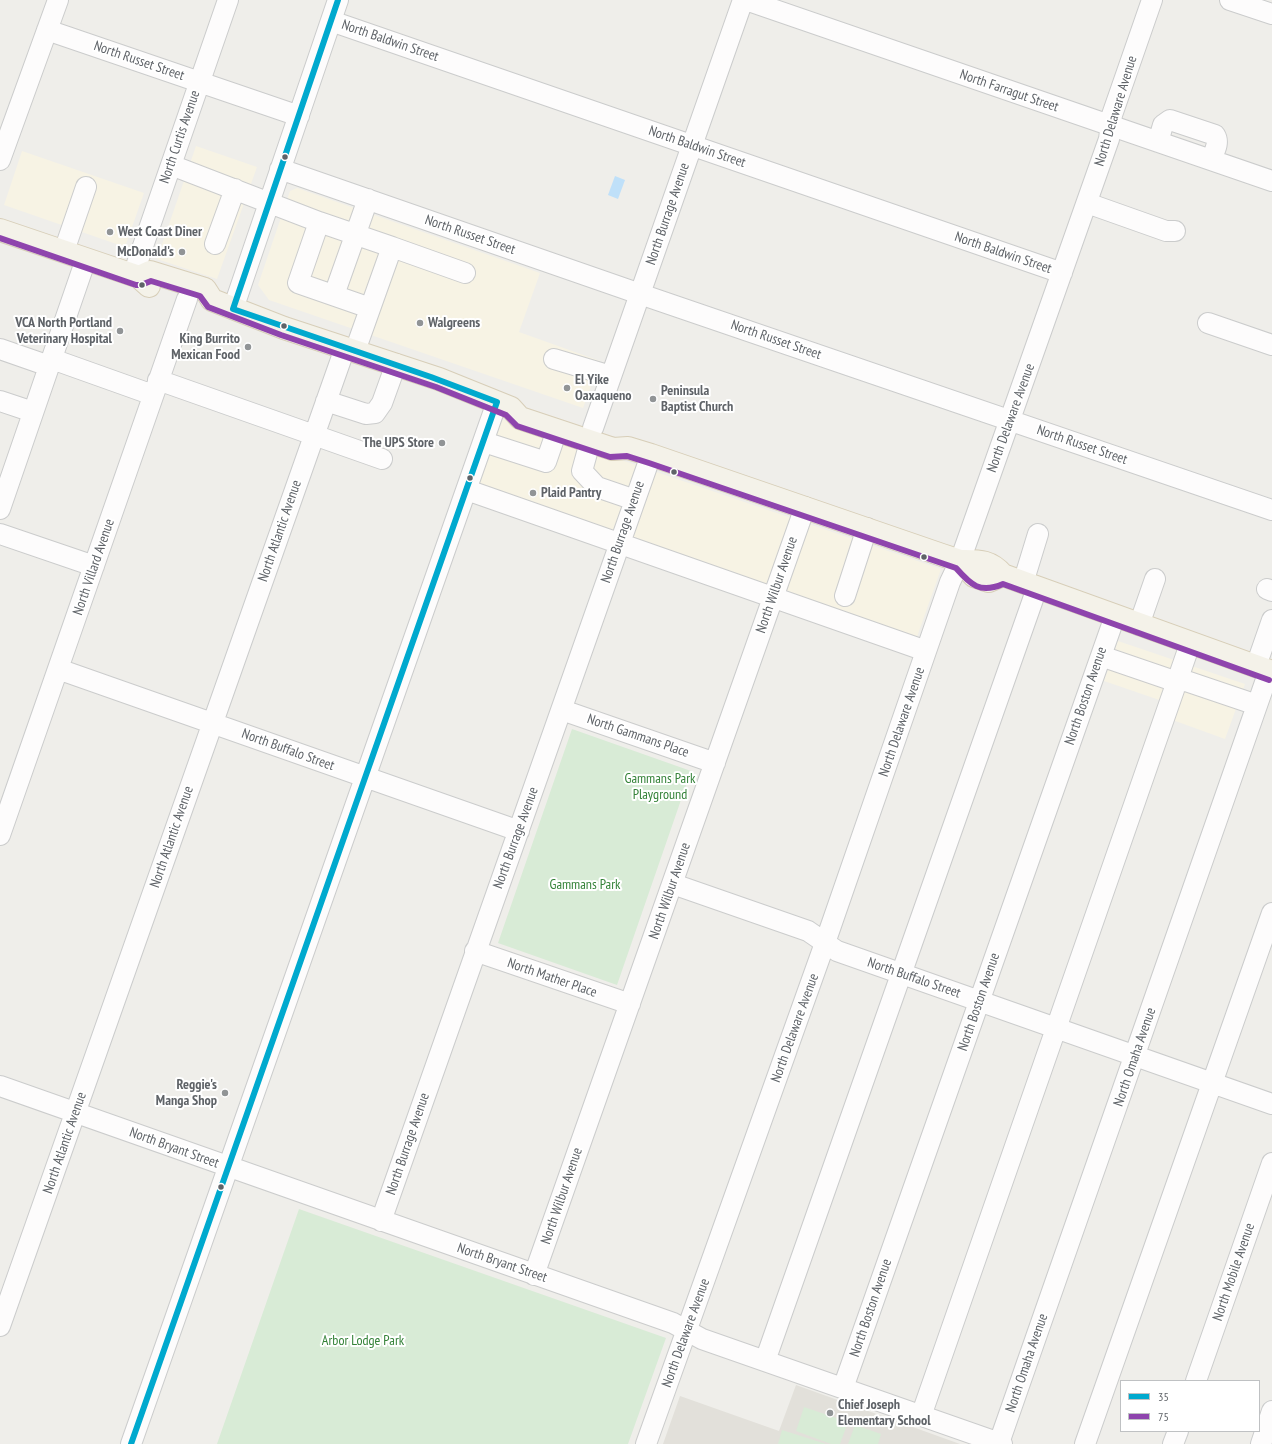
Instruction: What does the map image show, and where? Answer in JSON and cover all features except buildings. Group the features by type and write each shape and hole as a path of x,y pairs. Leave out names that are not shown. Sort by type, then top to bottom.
{"main road":[{"path":"0,230 136,276 146,285 187,298 200,304 212,300"},
{"path":"136,276 150,272 204,290 212,300 284,328 396,364 504,405 520,418 557,430 592,435 616,436 628,448 866,528 960,562 979,561 995,566 1003,575 1190,644 1266,670"},
{"path":"504,405 524,405 592,435"}],"street":[{"path":"0,160 58,0"},
{"name":"North Curtis Avenue","path":"136,276 171,165 228,0"},
{"path":"233,308 338,0"},
{"name":"North Burrage Avenue","path":"635,500 597,487 582,471 611,376 743,0"},
{"name":"North Farragut Street","path":"746,0 1111,126 1160,134 1214,152 1272,181"},
{"name":"North Delaware Avenue","path":"646,1444 825,943 950,582 960,562 1011,420 1109,139 1112,114 1152,0"},
{"path":"1230,0 1272,14"},
{"name":"North Baldwin Street","path":"331,21 1062,273"},
{"name":"North Russet Street","path":"47,30 299,116"},
{"path":"171,165 319,222 465,273"},
{"name":"North Russet Street","path":"280,169 1272,510"},
{"path":"64,251 86,187"},
{"path":"215,244 235,189"},
{"path":"334,296 368,200"},
{"path":"1087,203 1166,231 1175,231"},
{"path":"319,222 298,283 370,308"},
{"name":"North Atlantic Avenue","path":"0,1326 326,400 370,308 392,247"},
{"path":"0,509 86,259"},
{"name":"North Villard Avenue","path":"0,832 187,298"},
{"path":"1208,323 1272,345"},
{"path":"0,349 51,363 156,388 314,435 382,459"},
{"path":"554,359 611,376"},
{"path":"326,400 366,414 375,413 382,403 396,364"},
{"path":"0,401 34,412"},
{"path":"131,1444 484,442 504,405"},
{"path":"484,442 546,462 557,430"},
{"name":"North Burrage Avenue","path":"381,1221 651,455"},
{"path":"467,490 926,651"},
{"name":"North Wilbur Avenue","path":"534,1275 673,884 804,507"},
{"path":"845,596 866,528"},
{"path":"0,534 94,566"},
{"path":"765,1361 901,973 1030,585 1038,534"},
{"path":"1139,625 1155,579"},
{"name":"North Boston Avenue","path":"843,1388 1115,616"},
{"name":"North Omaha Avenue","path":"1000,1443 1257,705 1266,670 1272,620"},
{"path":"921,1416 1190,644"},
{"path":"1101,656 1177,682 1186,681 1257,705"},
{"name":"North Buffalo Street","path":"58,669 519,831"},
{"name":"North Gammans Place","path":"562,710 715,763"},
{"name":"North Buffalo Street","path":"673,884 808,931 837,951 1272,1104"},
{"path":"1085,1444 1272,913"},
{"name":"North Mather Place","path":"476,951 630,1004"},
{"name":"North Bryant Street","path":"0,1086 673,1323 702,1339 1000,1443"},
{"name":"North Mobile Avenue","path":"1196,1380 1272,1163"},
{"path":"1261,1444 1272,1411"},
{"path":"1173,1444 1178,1432"}],"shaded area":[{"path":"196,146 257,167 217,279 157,259"},
{"path":"22,151 144,193 125,247 4,205"},
{"path":"297,188 540,273 519,332 600,361 583,408 269,300 258,285 290,191"},
{"path":"501,419 941,569 912,651 473,500"},
{"path":"1118,641 1245,684 1225,739 1167,718 1171,704 1104,681"},
{"name":"Chief Joseph Elementary School","path":"796,1385 960,1444 663,1444 680,1396 779,1431"}],"green space":[{"name":"Gammans Park","path":"572,729 691,771 617,985 498,943"},
{"name":"Arbor Lodge Park","path":"299,1209 666,1338 628,1444 217,1444"},
{"path":"804,1407 848,1422 840,1444 831,1444 796,1431"},
{"path":"855,1425 881,1434 878,1444 848,1444"},
{"path":"782,1430 826,1444 778,1444"}],"water":[{"path":"615,176 625,180 618,199 608,195"}],"transit line":[{"name":"35","path":"233,309 338,0"},
{"name":"75","path":"0,238 136,285 141,285 151,281 200,296 208,307 281,335 436,387 506,415 517,426 610,457 627,456 649,463 956,568 966,579 976,586 988,588 1003,584 1269,680"},
{"name":"35","path":"233,309 431,377 497,402"},
{"name":"35","path":"131,1444 497,402"}],"place":[{"name":"West Coast Diner","path":"110,232"},
{"name":"McDonald's","path":"182,252"},
{"name":"Walgreens","path":"420,323"},
{"name":"VCA North Portland Veterinary Hospital","path":"120,331"},
{"name":"King Burrito Mexican Food","path":"248,347"},
{"name":"El Yike Oaxaqueno","path":"567,388"},
{"name":"Peninsula Baptist Church","path":"653,399"},
{"name":"The UPS Store","path":"442,443"},
{"name":"Plaid Pantry","path":"533,493"},
{"name":"Reggie's Manga Shop","path":"225,1093"},
{"name":"Chief Joseph Elementary School","path":"830,1413"}],"park label":[{"name":"Gammans Park Playground","path":"660,788"}]}
